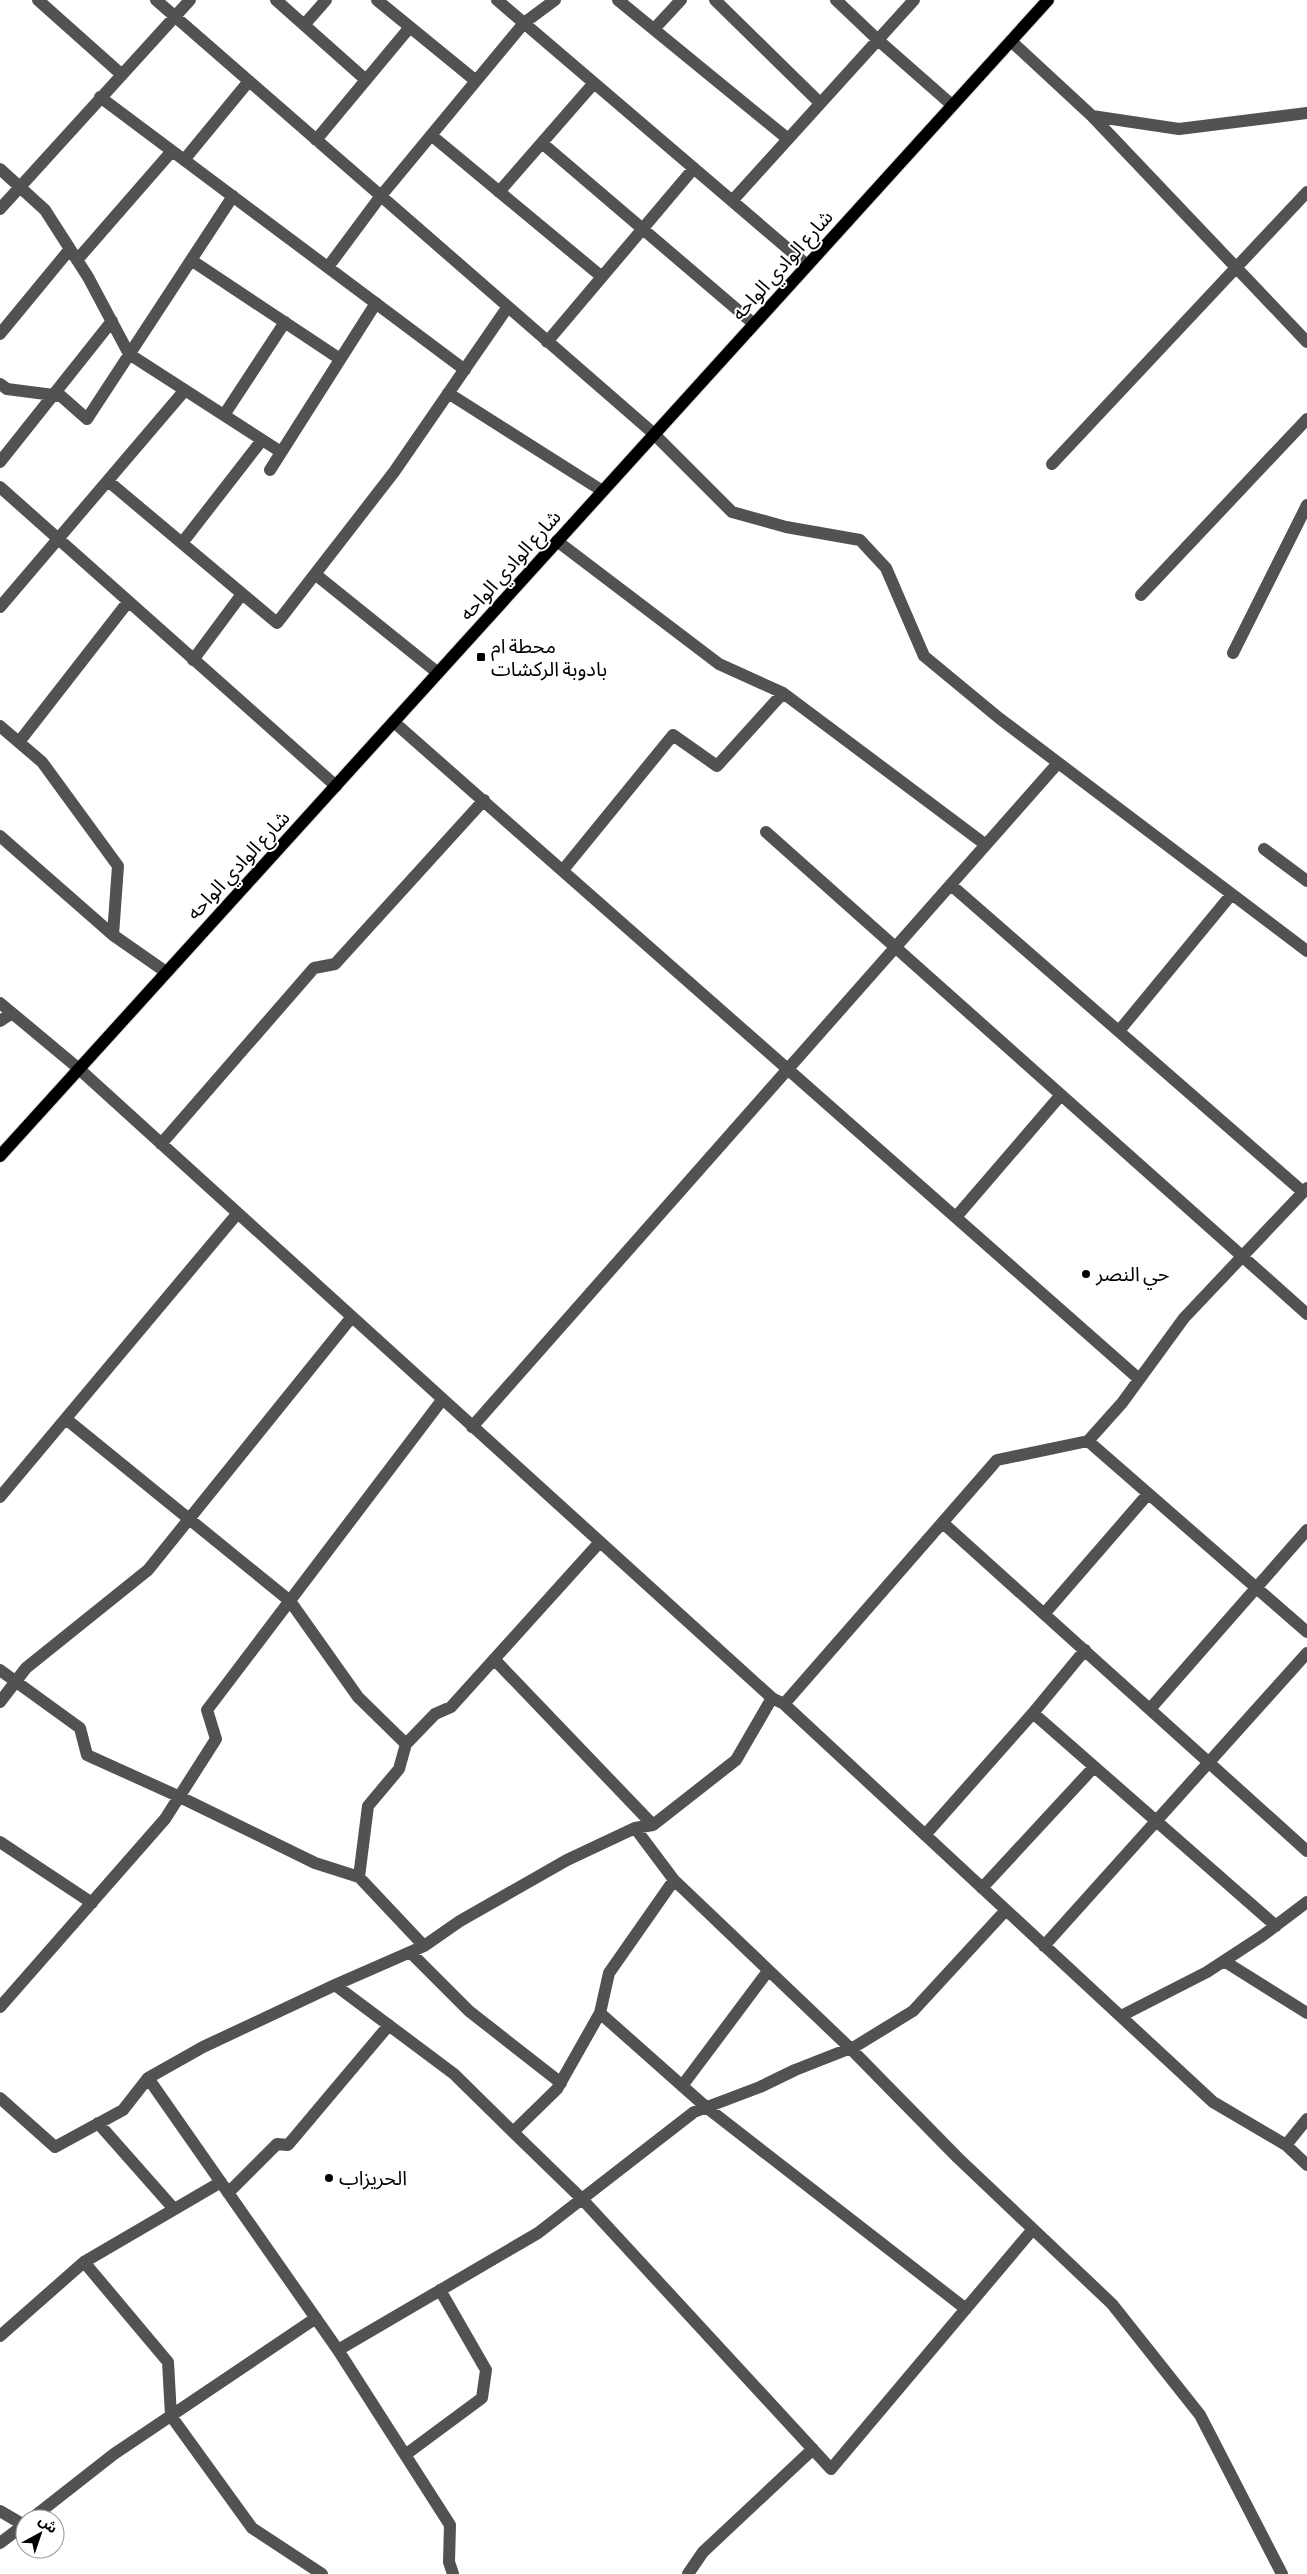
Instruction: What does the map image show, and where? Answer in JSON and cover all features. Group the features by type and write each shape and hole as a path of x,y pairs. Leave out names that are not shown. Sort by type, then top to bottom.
{"main road":[{"name":"شارع الوادي الواحه","path":"0,1156 78,1068 395,722 601,490 1048,0"}],"street":[{"path":"38,0 122,74"},
{"path":"156,0 507,308 653,433 732,512 786,527 860,540 886,568 924,656 1058,764 1307,951"},
{"path":"0,209 190,0"},
{"path":"276,0 366,80"},
{"path":"304,25 326,0"},
{"path":"377,0 476,81"},
{"path":"497,0 807,266"},
{"path":"328,267 380,197 524,23 555,0"},
{"path":"618,0 788,139"},
{"path":"654,29 681,0"},
{"path":"715,0 820,103"},
{"path":"836,0 952,105"},
{"path":"732,201 914,0"},
{"path":"316,140 410,27"},
{"path":"1011,41 1092,116 1307,342"},
{"path":"184,160 249,82"},
{"path":"499,192 594,83"},
{"path":"100,97 465,370"},
{"path":"1092,116 1179,129 1307,113"},
{"path":"431,136 602,277"},
{"path":"542,143 754,324"},
{"path":"77,260 172,151"},
{"path":"547,342 694,168"},
{"path":"0,169 45,210 77,260 130,354 281,452"},
{"path":"1052,464 1307,192"},
{"path":"0,384 7,389 61,396 87,419 233,196"},
{"path":"0,334 70,249"},
{"path":"191,260 340,359"},
{"path":"270,470 376,303"},
{"path":"108,481 277,623 394,472 507,308"},
{"path":"0,462 112,321"},
{"path":"224,415 285,322"},
{"path":"0,607 185,390"},
{"path":"448,393 601,490"},
{"path":"1141,595 1307,419"},
{"path":"182,544 262,440"},
{"path":"0,488 336,786"},
{"path":"1234,653 1307,505"},
{"path":"557,541 719,664 783,693 986,845"},
{"path":"316,574 438,673"},
{"path":"192,660 242,594"},
{"path":"19,742 128,602"},
{"path":"563,870 673,735 717,766 783,693"},
{"path":"395,722 1139,1379"},
{"path":"0,726 42,762 118,866 113,934"},
{"path":"472,1428 1058,764"},
{"path":"161,1144 314,968 336,964 484,800"},
{"path":"766,832 1241,1258 1307,1314"},
{"path":"0,836 113,934 166,972"},
{"path":"1264,849 1307,881"},
{"path":"784,1704 998,1460 1088,1441 1139,1379 1184,1318 1305,1190 951,884"},
{"path":"1119,1031 1231,895"},
{"path":"0,1003 78,1068 599,1543 772,1698 784,1704 1213,2102 1286,2145 1307,2165"},
{"path":"0,1021 12,1013"},
{"path":"956,1216 1060,1096"},
{"path":"0,1497 237,1214"},
{"path":"0,1702 26,1668 148,1570 352,1318"},
{"path":"0,2007 166,1819 216,1739 207,1710 442,1400"},
{"path":"66,1419 290,1601 358,1697 406,1744"},
{"path":"1088,1441 1307,1632"},
{"path":"1044,1614 1148,1494"},
{"path":"943,1523 1307,1851"},
{"path":"1150,1709 1307,1530"},
{"path":"359,1877 368,1806 398,1769 406,1744 435,1714 451,1707 599,1543"},
{"path":"925,1835 1033,1713 1085,1650"},
{"path":"1044,1946 1307,1653"},
{"path":"494,1658 653,1825"},
{"path":"0,1670 80,1728 87,1755 180,1796 315,1863 359,1877 424,1946"},
{"path":"0,2098 55,2147 123,2110 148,2078 203,2047 335,1984 424,1946 460,1921 567,1860 635,1828 653,1825 736,1760 772,1698"},
{"path":"1033,1713 1276,1926"},
{"path":"982,1888 1094,1767"},
{"path":"635,1828 674,1880 850,2048 958,2158 1112,2304 1200,2415 1282,2574"},
{"path":"0,1842 92,1903"},
{"path":"513,2132 561,2083 600,2013 609,1973 674,1880"},
{"path":"1121,2016 1224,1961 1276,1926 1307,1902"},
{"path":"338,2350 538,2233 694,2112 760,2087 795,2070 850,2048 913,2011 1006,1910"},
{"path":"410,1952 469,2011 561,2083"},
{"path":"1224,1961 1307,2013"},
{"path":"682,2086 768,1971"},
{"path":"335,1984 454,2074 582,2199 831,2468 1033,2229"},
{"path":"600,2013 706,2107 966,2309"},
{"path":"228,2193 277,2144 288,2145 389,2025"},
{"path":"148,2078 338,2350 450,2525 449,2562 453,2574"},
{"path":"1286,2145 1307,2119"},
{"path":"98,2124 174,2209"},
{"path":"0,2336 84,2262 221,2182"},
{"path":"84,2262 168,2362 171,2416 252,2528 322,2574"},
{"path":"405,2455 482,2398 486,2370 440,2290"},
{"path":"44,2509 114,2454 316,2318"},
{"path":"688,2574 703,2552 813,2449"},
{"path":"0,2512 15,2518"},
{"path":"0,2543 15,2531"}],"place":[{"name":"محطة ام بادوبة الركشات","path":"481,657"},
{"name":"حي النصر","path":"1086,1274"},
{"name":"الحريزاب","path":"329,2178"}]}
